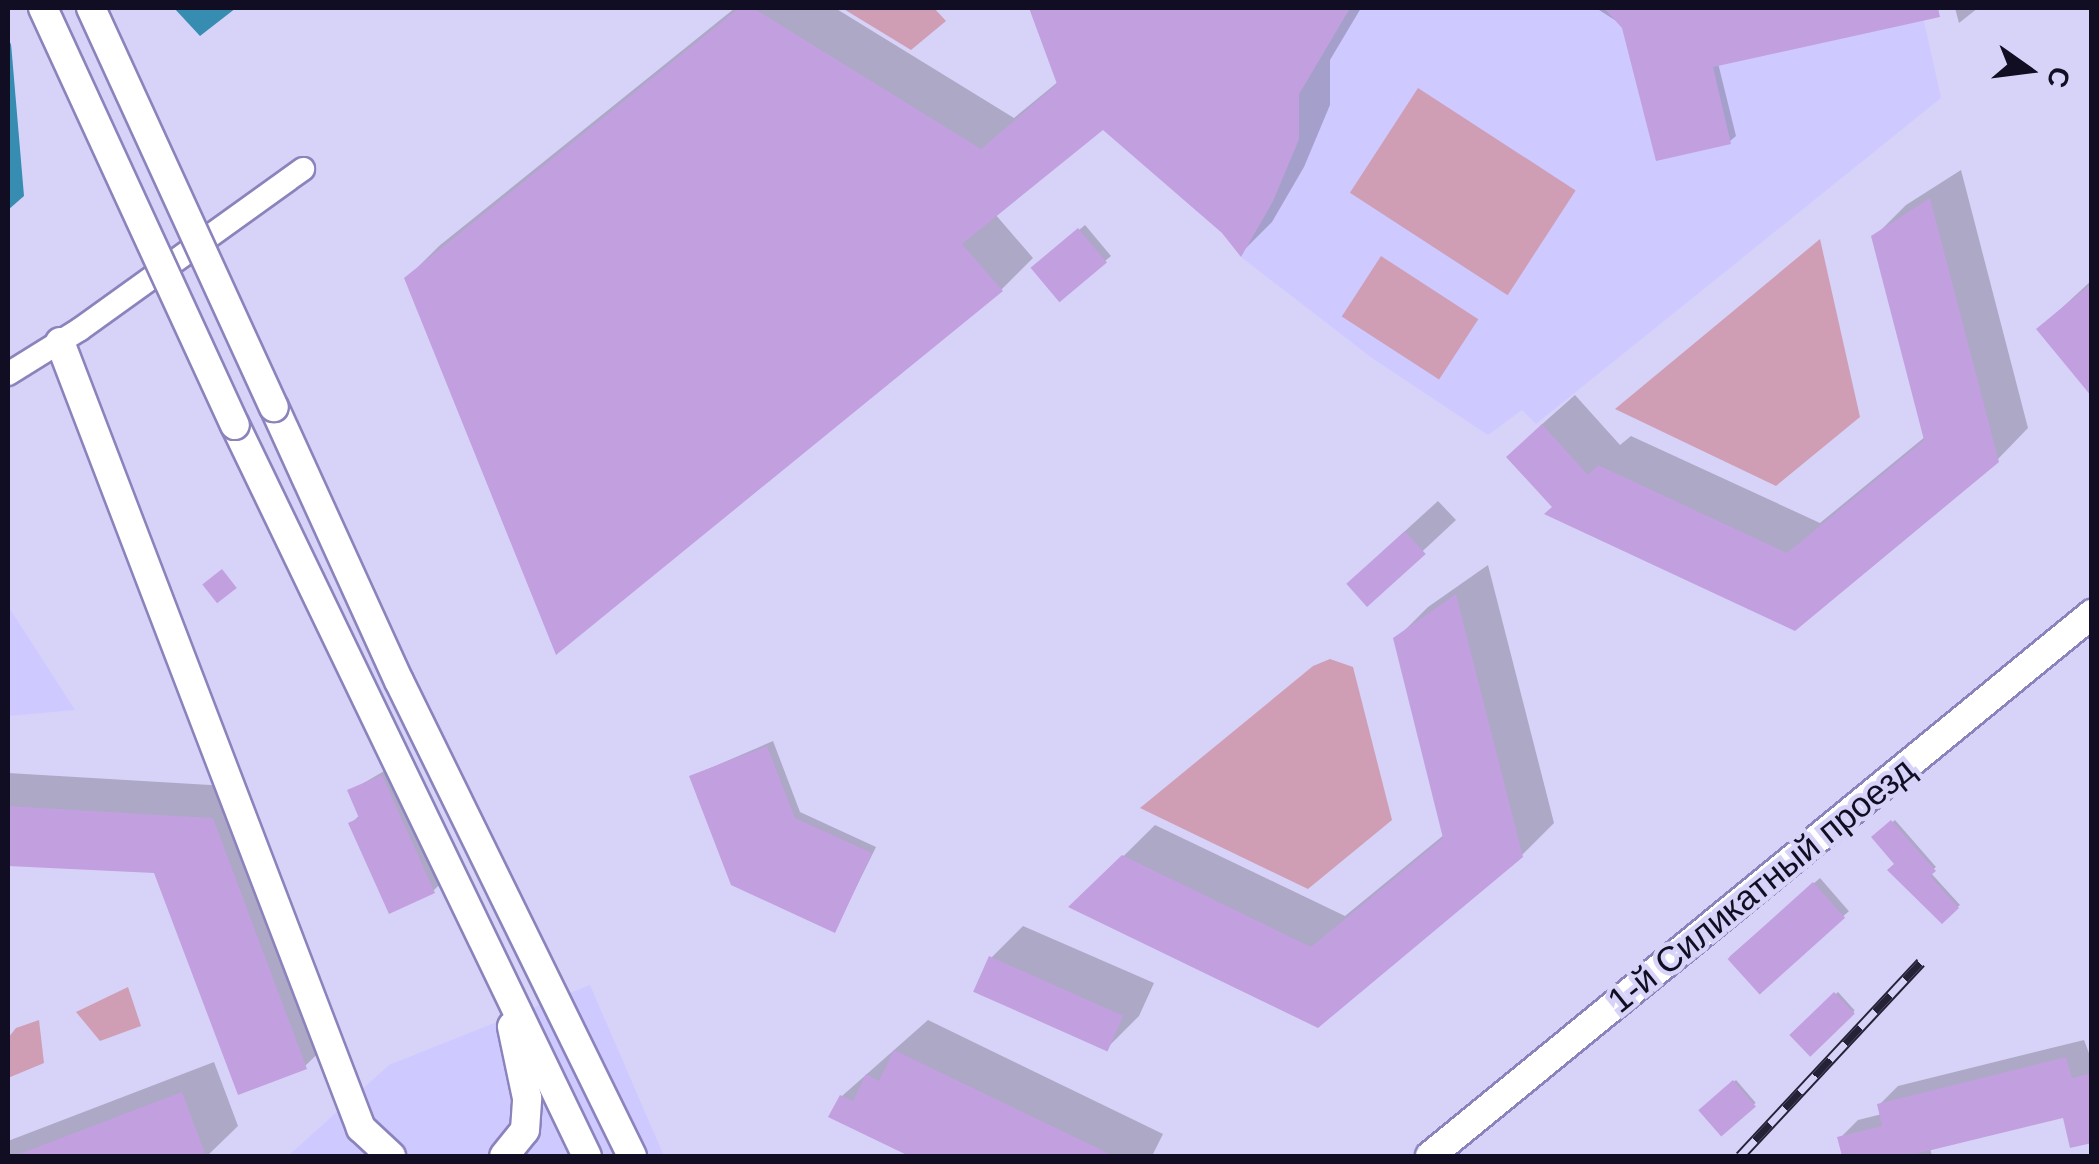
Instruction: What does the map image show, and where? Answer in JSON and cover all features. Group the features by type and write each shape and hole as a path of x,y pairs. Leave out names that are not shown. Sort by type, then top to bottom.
{"street":[{"path":"43,8 235,426 586,1156"},
{"path":"91,8 400,681 632,1156"},
{"path":"8,374 60,342 303,169"},
{"path":"60,342 361,1128 390,1156"},
{"name":"1-й Силикатный проезд","path":"1430,1156 2092,614"},
{"path":"486,945 519,1049 527,1098 525,1130 504,1156"}],"shaded area":[{"path":"842,8 934,8 946,21 911,50"},
{"path":"1350,8 1921,8 1941,98 1536,424 1522,410 1488,435 1372,358 1241,257 1273,201 1299,139 1299,94"},
{"path":"1418,88 1576,190 1508,295 1350,193"},
{"path":"1820,239 1860,417 1776,486 1615,409"},
{"path":"1381,256 1478,319 1439,380 1342,316"},
{"path":"8,606 75,710 8,716"},
{"path":"1330,659 1353,667 1392,820 1308,889 1140,808 1313,666"},
{"path":"590,985 664,1156 288,1156 389,1065"},
{"path":"128,987 141,1026 100,1041 76,1012"},
{"path":"39,1020 44,1063 8,1078 8,1038 16,1028"}],"water":[{"path":"8,8 24,196 8,210"},
{"path":"174,8 236,8 200,36"}],"pier":[{"path":"8,8 30,8 16,19 20,64 8,38"}],"building":[{"path":"739,8 753,8 981,149 1057,84 1029,8 1350,8 1299,94 1299,139 1273,201 1241,257 1222,233 1103,130 962,244 1003,291 556,655 404,278"},
{"path":"1604,8 1938,8 1940,17 1713,67 1731,144 1656,161 1622,28"},
{"path":"1930,198 1999,462 1795,631 1544,514 1552,507 1506,457 1542,424 1588,475 1598,465 1787,553 1924,440 1871,236"},
{"path":"1078,228 1107,262 1059,302 1031,268"},
{"path":"2092,283 2092,397 2036,329"},
{"path":"1405,531 1426,554 1367,607 1346,584"},
{"path":"222,569 237,588 217,603 202,584"},
{"path":"1456,594 1523,857 1318,1028 1068,907 1122,855 1311,947 1443,838 1393,638"},
{"path":"767,746 795,818 872,853 835,933 731,885 689,776"},
{"path":"382,775 435,893 389,914 348,823 359,818 347,790"},
{"path":"8,806 213,818 307,1069 238,1095 154,873 8,866"},
{"path":"1891,820 1936,871 1930,876 1959,908 1942,924 1887,870 1894,864 1871,837"},
{"path":"1813,882 1845,918 1760,995 1728,959"},
{"path":"989,956 1123,1016 1107,1051 973,992"},
{"path":"1834,992 1855,1014 1810,1057 1789,1035"},
{"path":"894,1050 1114,1156 909,1156 828,1117 840,1095 853,1101 866,1074 879,1081"},
{"path":"2066,1057 2072,1078 2092,1073 2092,1143 2070,1148 2063,1118 1907,1156 1842,1156 1837,1137 1882,1126 1877,1104"},
{"path":"1733,1080 1756,1106 1721,1137 1698,1110"},
{"path":"182,1092 206,1156 19,1156 19,1154"}],"railway":[{"path":"1740,1156 1921,962"}]}
